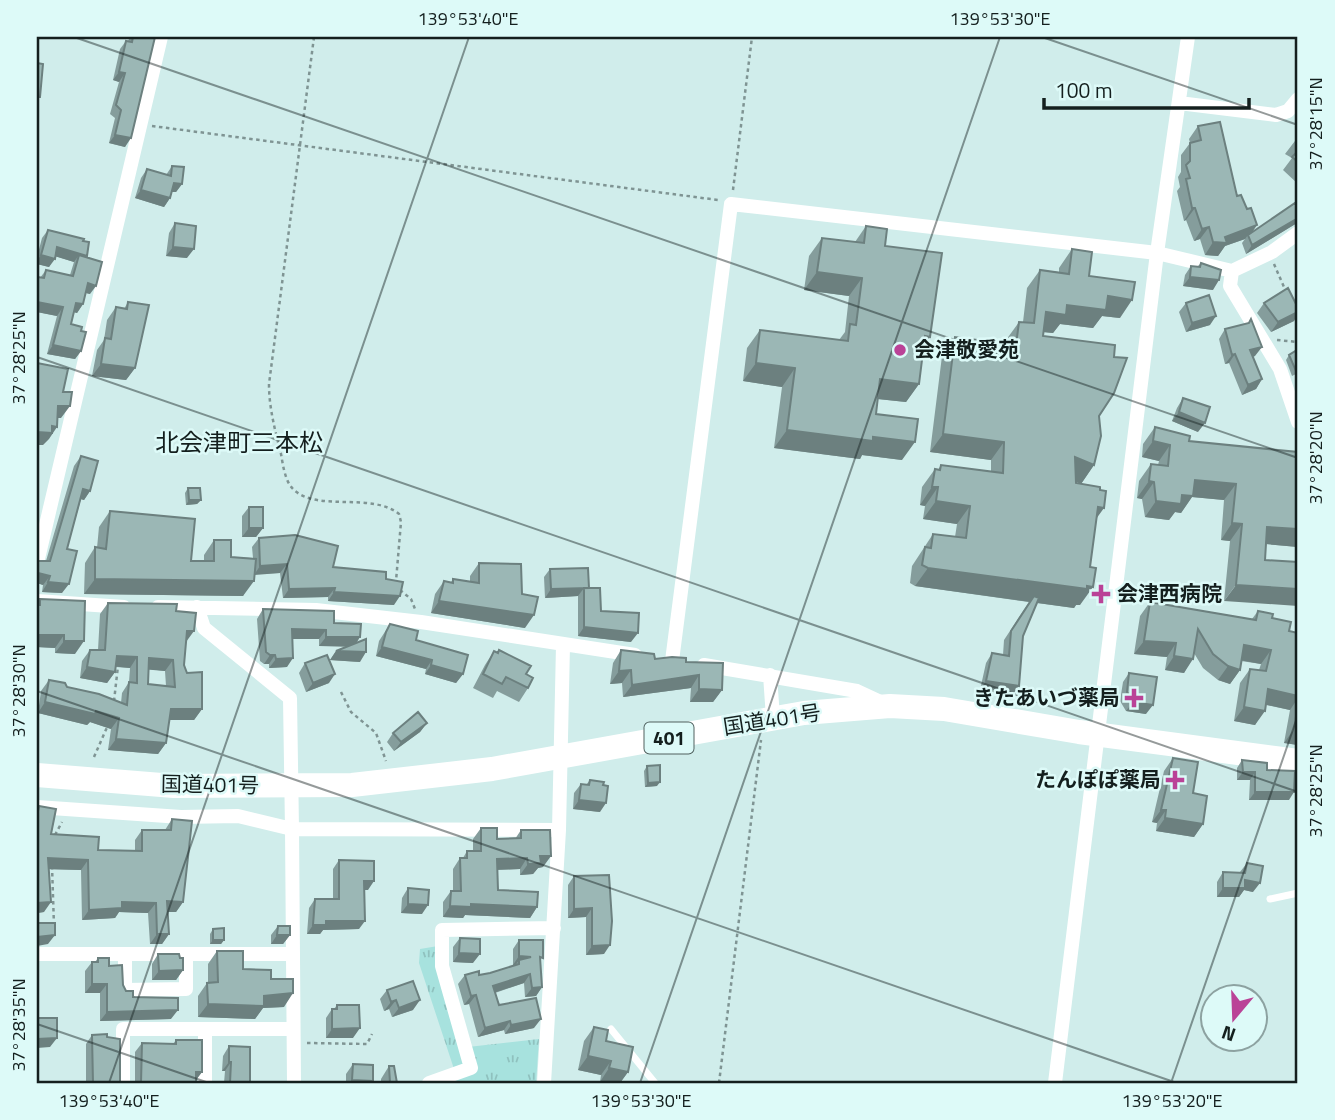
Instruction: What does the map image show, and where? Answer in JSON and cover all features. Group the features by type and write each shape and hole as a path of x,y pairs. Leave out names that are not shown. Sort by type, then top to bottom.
{"highway":[{"name":"国道401号","path":"37,775 174,786 292,786 391,781 558,757 769,719 890,706 944,709 1298,761"}],"street":[{"path":"37,563 161,37"},
{"path":"1055,1083 1157,253 1188,37"},
{"path":"1180,103 1218,113 1276,115 1288,111 1298,99"},
{"path":"659,659 731,204 1157,253 1232,271 1267,255 1298,233"},
{"path":"1232,271 1230,286 1280,369 1298,422"},
{"path":"37,601 141,607 316,610 421,622 770,675 858,691 890,706"},
{"path":"197,607 204,628 290,698 294,1083"},
{"path":"544,1083 559,830 558,757 563,645"},
{"path":"769,719 770,675"},
{"path":"37,807 70,807 181,817 238,816 292,829 559,830"},
{"path":"429,1083 471,1068 442,966 442,930 554,928"},
{"path":"37,954 293,954"},
{"path":"125,954 125,990 186,989 186,954"},
{"path":"123,1083 123,1029 205,1029 293,1036"},
{"path":"205,1029 205,1083"}],"lane":[{"path":"1270,899 1298,893"},
{"path":"611,1029 655,1083"}],"path":[{"path":"314,37 269,384 270,412 285,472 294,490 310,498 383,506 399,513 401,522 395,578 401,591 411,599 421,622"},
{"path":"142,125 731,204 752,37"},
{"path":"1267,255 1289,298"},
{"path":"113,711 118,658"},
{"path":"341,692 351,712 376,733 391,781"},
{"path":"719,1083 769,719"},
{"path":"94,757 110,720"},
{"path":"55,835 70,807"},
{"path":"52,858 55,954"},
{"path":"293,1036 367,1044 372,1034"}],"green space":[{"path":"438,946 467,1066 454,1069 419,963 420,949"},
{"path":"539,1039 536,1083 440,1083 465,1074 468,1047"}],"building":[{"path":"133,37 155,37 131,138 115,135 121,110 116,105 125,73 119,72 126,41 132,42"},
{"path":"37,63 43,64 40,97 37,97"},
{"path":"1220,122 1237,196 1241,195 1247,209 1251,208 1257,225 1225,237 1227,243 1213,242 1209,227 1202,229 1195,208 1192,208 1186,179 1190,178 1186,165 1190,161 1190,143 1201,140 1198,126"},
{"path":"1298,151 1298,162 1292,157"},
{"path":"172,166 184,167 182,184 174,183 170,198 141,190 147,169 171,176"},
{"path":"1295,203 1298,218 1252,245 1248,235"},
{"path":"175,223 196,226 194,249 173,247"},
{"name":"会津敬愛苑","path":"866,226 887,229 885,246 942,253 930,337 925,336 919,384 880,379 876,414 918,419 915,442 873,437 873,441 787,430 795,368 756,363 760,330 848,341 850,324 856,325 862,278 817,272 822,238 864,243"},
{"path":"48,230 89,242 87,256 57,247 55,259 41,255"},
{"path":"1072,249 1092,252 1089,276 1135,282 1132,300 1108,296 1106,310 1067,305 1066,315 1046,312 1043,336 1115,345 1114,357 1127,358 1114,393 1099,416 1101,436 1094,465 1075,457 1076,483 1100,487 1100,490 1106,491 1104,508 1098,507 1090,567 1096,568 1093,587 1087,586 1087,589 928,568 922,565 925,547 931,548 933,534 966,538 970,506 936,501 938,487 932,487 935,469 940,470 941,465 1003,473 1004,442 943,434 955,337 1016,345 1019,322 1034,323 1040,270 1069,274"},
{"path":"79,255 102,262 96,286 88,283 83,304 76,303 71,324 82,327 81,331 86,332 81,351 53,345 63,307 37,302 37,277 44,278 46,270 73,276"},
{"path":"1201,263 1221,270 1219,280 1190,277 1191,266 1200,267"},
{"path":"1288,288 1298,312 1278,322 1264,303"},
{"path":"1209,295 1216,316 1192,323 1186,303"},
{"path":"128,302 149,305 135,368 101,364 105,338 111,339 116,307 127,309"},
{"path":"1251,319 1262,347 1250,350 1262,379 1248,385 1235,354 1232,355 1225,329 1249,323"},
{"path":"1297,350 1298,370 1296,371 1289,355"},
{"path":"37,363 68,369 63,392 72,392 70,406 58,406 57,427 52,426 52,433 37,432"},
{"path":"1183,398 1210,407 1205,423 1179,412"},
{"path":"1155,427 1190,436 1189,441 1298,452 1298,529 1267,527 1265,560 1298,562 1298,589 1236,585 1242,524 1232,523 1236,484 1195,480 1193,496 1182,495 1181,504 1156,501 1154,482 1149,481 1151,464 1168,466 1170,445 1153,441"},
{"path":"81,456 98,461 90,491 83,489 67,549 77,551 69,584 48,582 50,576 38,573 37,561 50,561"},
{"path":"188,488 200,488 201,500 189,500"},
{"path":"249,507 263,507 263,528 249,528"},
{"path":"110,511 195,519 191,561 214,561 214,540 231,540 231,557 256,559 254,581 95,579 95,547 106,549"},
{"path":"295,535 338,546 333,567 386,572 386,579 403,582 400,596 334,592 335,588 289,589 287,564 260,566 259,538"},
{"path":"479,563 521,564 522,594 538,597 534,615 439,601 444,581 453,583 453,579 479,583"},
{"path":"588,568 589,588 551,589 550,569"},
{"path":"584,588 600,588 601,611 639,613 638,633 584,627"},
{"path":"1034,596 1039,598 1023,636 1019,686 986,681 992,653 1009,656 1011,631"},
{"path":"40,599 85,601 84,641 64,641 64,635 37,635 37,605 40,605"},
{"path":"1150,602 1256,620 1258,611 1273,614 1272,618 1291,622 1289,631 1298,633 1298,696 1268,689 1265,711 1244,707 1250,669 1266,671 1271,650 1244,645 1240,670 1228,666 1213,654 1198,629 1193,659 1174,656 1176,643 1144,641"},
{"path":"108,603 177,604 176,611 196,613 194,631 187,631 184,665 187,673 202,672 202,709 171,709 166,743 116,739 119,718 45,702 49,680 127,705 129,682 137,683 137,657 117,656 115,672 87,667 90,650 105,650","holes":["149,658 173,660 175,687 148,684"]},
{"path":"263,609 334,611 334,623 361,624 360,637 326,637 326,630 292,629 293,658 276,659 275,655 266,652"},
{"path":"390,624 418,631 416,640 468,655 463,674 431,665 432,660 382,647"},
{"path":"366,639 366,652 336,651"},
{"path":"499,650 531,666 526,674 533,678 528,688 506,677 502,684 483,674 494,651 498,653"},
{"path":"621,650 654,654 655,659 672,657 686,658 686,662 723,663 722,690 699,689 699,675 632,685 631,670 619,671"},
{"path":"327,655 335,674 313,683 305,663"},
{"path":"1129,673 1157,677 1153,705 1133,702 1127,692"},
{"path":"1298,704 1298,730 1294,729"},
{"path":"418,712 427,723 401,742 393,733"},
{"path":"1173,758 1198,762 1193,793 1207,796 1203,824 1165,818 1166,810 1161,810"},
{"path":"1242,760 1267,763 1267,770 1295,771 1294,792 1255,792 1255,772 1243,772"},
{"path":"660,765 660,782 648,783 647,766"},
{"path":"590,780 604,782 603,785 608,786 606,803 579,800 581,784 589,785"},
{"path":"39,806 56,809 51,834 99,837 98,850 142,851 142,830 171,830 172,819 192,821 183,902 167,901 169,934 157,934 156,903 122,902 122,908 89,910 88,860 48,858 51,902 37,903"},
{"path":"481,828 497,828 497,839 521,838 521,830 550,830 551,856 540,856 541,863 528,864 527,858 497,859 498,890 538,892 537,907 471,904 471,907 450,906 451,891 461,891 460,858 467,858 467,851 481,851"},
{"path":"339,860 374,861 374,881 364,881 365,921 326,921 326,925 313,925 315,899 339,899"},
{"path":"1247,863 1263,866 1260,883 1245,880 1245,888 1223,888 1223,872 1245,873"},
{"path":"609,875 612,921 610,945 592,946 592,908 574,909 574,876"},
{"path":"408,888 429,890 428,905 408,904"},
{"path":"37,923 55,923 55,935 37,937"},
{"path":"278,926 290,926 290,935 277,935"},
{"path":"224,928 224,940 213,940 213,929"},
{"path":"460,938 480,939 480,954 459,953"},
{"path":"519,940 543,940 543,958 540,957 542,987 532,988 530,974 493,986 499,1005 536,998 541,1019 511,1025 510,1021 485,1028 476,995 471,996 465,975 479,971 479,975 490,973 519,964 519,960 531,957 519,956"},
{"path":"217,951 243,951 243,969 271,970 271,979 293,979 293,993 264,996 264,1006 208,1004 207,983 218,982"},
{"path":"158,954 179,954 180,958 183,958 183,970 159,971"},
{"path":"98,958 109,958 109,966 122,965 123,985 126,991 133,991 133,997 178,998 178,1010 107,1012 107,984 92,984 92,962 98,962"},
{"path":"413,981 420,1000 399,1008 396,1000 391,1002 387,990"},
{"path":"337,1005 359,1005 360,1028 332,1029 332,1009 337,1009"},
{"path":"37,1018 57,1018 57,1038 37,1039"},
{"path":"594,1027 608,1030 606,1041 633,1047 628,1072 609,1068 611,1061 588,1056"},
{"path":"107,1034 107,1037 120,1039 120,1083 93,1083 92,1035"},
{"path":"176,1040 202,1040 202,1072 196,1072 196,1083 141,1083 142,1043 176,1044"},
{"path":"229,1046 250,1047 250,1083 230,1083"},
{"path":"353,1064 373,1065 373,1081 352,1080"},
{"path":"389,1066 394,1066 397,1083 390,1083"}],"place":[{"name":"会津敬愛苑","path":"900,350"},
{"name":"会津西病院","path":"1101,594"},
{"name":"きたあいづ薬局","path":"1134,698"},
{"name":"たんぽぽ薬局","path":"1175,780"}],"district":[{"name":"北会津町三本松","path":"239,443"}]}
